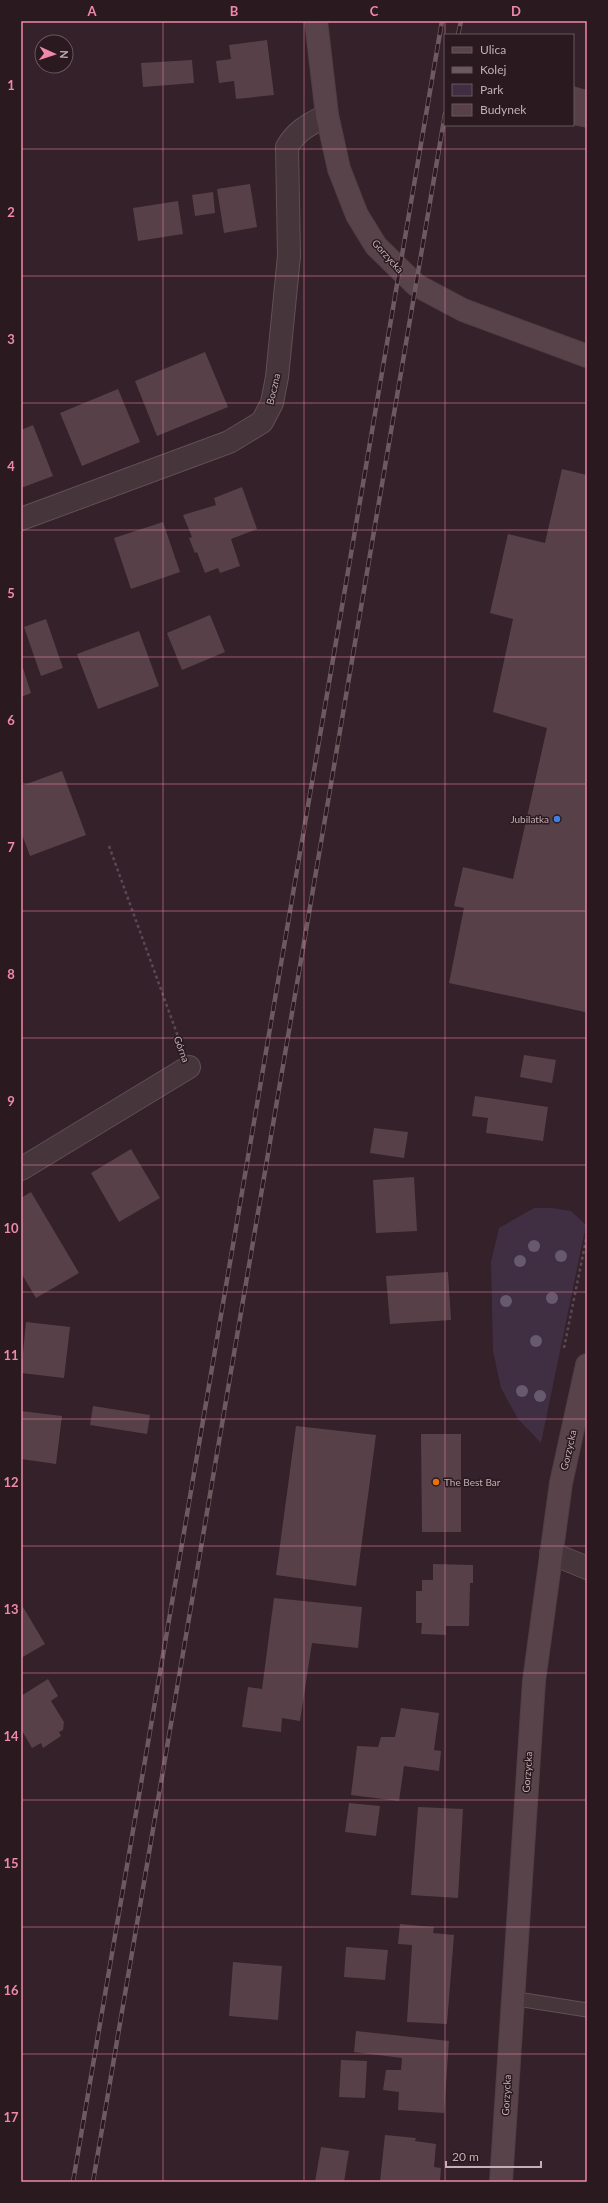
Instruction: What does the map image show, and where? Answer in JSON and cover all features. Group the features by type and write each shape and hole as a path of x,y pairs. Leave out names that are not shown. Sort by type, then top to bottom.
{"street":[{"name":"Gorzycka","path":"316,21 327,115 339,169 357,215 376,246 416,285 463,310 587,356"},
{"name":"Boczna","path":"21,519 229,442 262,422 272,403 277,377 289,256 287,147 293,136 303,127 327,115"},
{"name":"Górna","path":"21,1169 189,1067"},
{"name":"Gorzycka","path":"501,2182 511,1998 534,1681 561,1484 587,1365"},
{"path":"551,1553 587,1568"}],"lane":[{"path":"511,1998 587,2010"}],"path":[{"name":"Górna","path":"109,846 189,1067"}],"green space":[{"path":"534,1208 552,1208 571,1211 586,1225 541,1443 518,1419 501,1388 493,1351 491,1262 499,1228"}],"building":[{"path":"267,40 274,95 236,99 234,81 219,83 216,61 231,59 229,45"},
{"path":"192,60 194,83 143,87 141,63"},
{"path":"574,86 587,90 587,128 574,125"},
{"path":"250,184 257,227 224,233 217,189"},
{"path":"213,192 215,213 195,216 192,195"},
{"path":"178,201 183,234 138,241 133,208"},
{"path":"205,352 228,407 157,436 135,381"},
{"path":"118,389 140,442 82,466 60,413"},
{"path":"33,425 53,476 21,488 21,430"},
{"path":"562,469 587,475 587,1002 585,1012 449,983 464,908 454,906 463,867 513,879 547,728 493,712 513,619 490,613 508,534 545,543"},
{"path":"242,487 257,529 231,539 240,566 220,573 218,568 205,573 197,552 195,553 189,538 192,537 183,515 216,505 214,498"},
{"path":"163,522 180,572 131,589 114,538"},
{"path":"210,615 225,652 182,670 167,633"},
{"path":"46,619 63,668 41,676 24,627"},
{"path":"139,631 159,686 98,709 77,654"},
{"path":"23,668 31,693 21,697 21,669"},
{"path":"62,771 86,835 30,856 21,832 21,786"},
{"path":"524,1055 556,1060 552,1083 520,1077"},
{"path":"475,1096 548,1107 543,1141 486,1133 488,1118 472,1116"},
{"path":"374,1128 408,1132 404,1158 370,1153"},
{"path":"131,1149 160,1198 119,1222 91,1173"},
{"path":"414,1177 417,1231 376,1233 373,1180"},
{"path":"31,1192 79,1273 36,1298 21,1273 21,1198"},
{"path":"448,1272 451,1320 390,1324 386,1276"},
{"path":"26,1322 70,1327 64,1378 21,1373"},
{"path":"93,1406 150,1415 147,1434 90,1425"},
{"path":"21,1411 62,1416 56,1464 21,1459"},
{"path":"296,1426 376,1435 356,1586 276,1575"},
{"path":"421,1434 461,1434 461,1532 422,1532"},
{"path":"433,1564 473,1565 473,1583 470,1583 469,1626 446,1626 446,1635 421,1634 422,1623 416,1623 416,1591 422,1591 422,1580 433,1580"},
{"path":"274,1598 362,1607 358,1648 312,1643 300,1721 282,1718 281,1732 242,1727 248,1687 262,1689"},
{"path":"23,1607 45,1644 21,1658 21,1608"},
{"path":"48,1679 58,1696 51,1701 64,1722 63,1730 59,1732 61,1736 43,1748 41,1743 32,1748 21,1729 21,1696"},
{"path":"401,1708 439,1713 434,1750 441,1751 439,1771 404,1766 399,1801 351,1795 357,1746 378,1747 381,1737 395,1737"},
{"path":"349,1803 380,1806 376,1836 345,1832"},
{"path":"418,1807 463,1809 458,1898 411,1895"},
{"path":"400,1924 434,1927 433,1933 454,1935 447,2024 407,2022 412,1945 398,1944"},
{"path":"346,1947 388,1950 385,1980 344,1977"},
{"path":"233,1962 282,1966 278,2020 229,2016"},
{"path":"356,2031 449,2041 444,2113 398,2110 399,2092 383,2090 386,2070 401,2070 402,2058 354,2052"},
{"path":"341,2060 367,2061 365,2098 339,2097"},
{"path":"385,2135 416,2138 415,2141 436,2144 434,2167 441,2168 440,2182 380,2181"},
{"path":"321,2147 349,2151 344,2182 315,2182"}],"railway":[{"path":"73,2182 442,21"},
{"path":"458,34 461,21"},
{"path":"93,2182 444,120"}],"place":[{"name":"Jubilatka","path":"557,819"},
{"name":"The Best Bar","path":"436,1482"}]}
